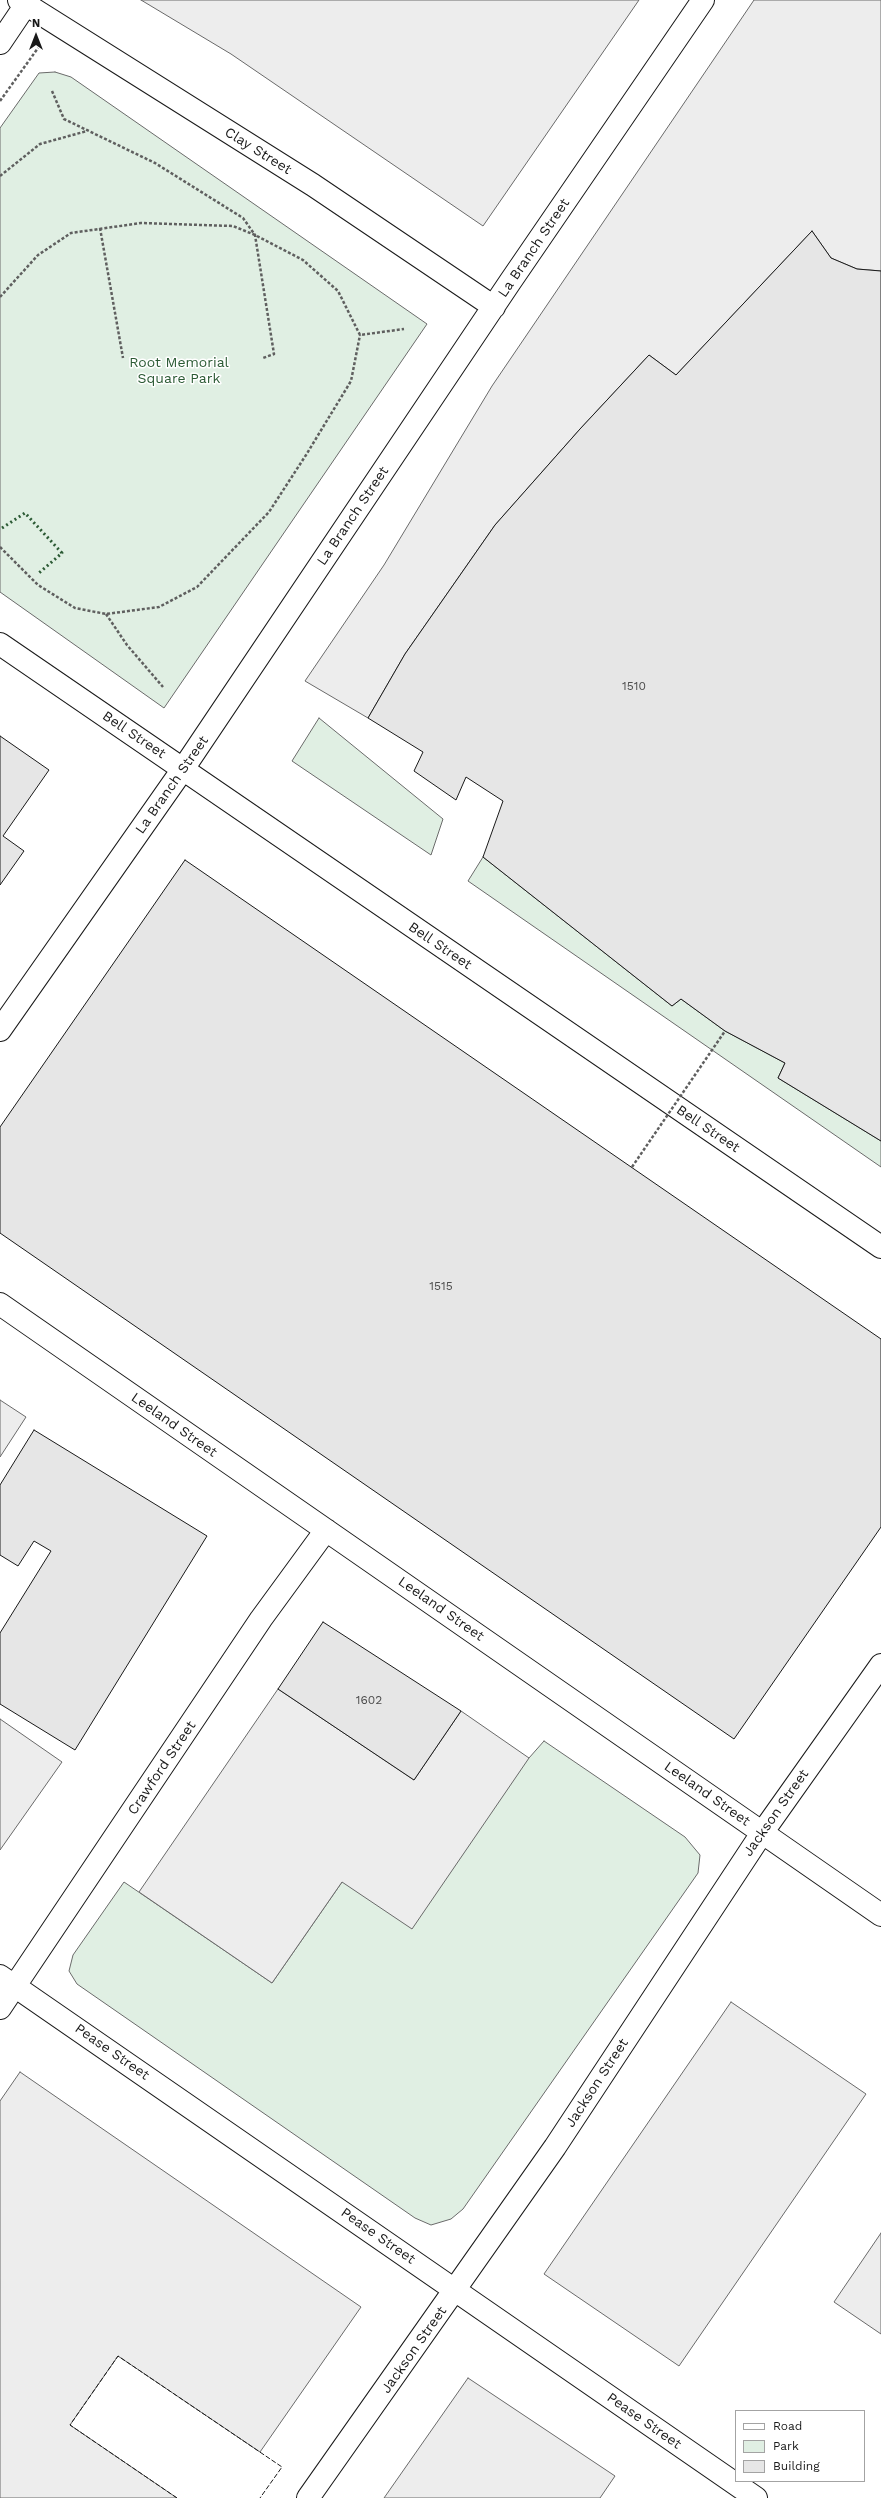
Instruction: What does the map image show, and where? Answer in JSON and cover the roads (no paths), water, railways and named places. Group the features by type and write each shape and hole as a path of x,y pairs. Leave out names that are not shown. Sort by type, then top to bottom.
{"street":[{"name":"La Branch Street","path":"0,1030 183,769 703,0"},
{"name":"Clay Street","path":"24,2 313,185 494,307"},
{"path":"0,43 24,2"},
{"name":"Bell Street","path":"0,644 881,1247"},
{"name":"Leeland Street","path":"0,1304 881,1915"},
{"name":"Crawford Street","path":"0,2008 8,1981 326,1530"},
{"name":"Jackson Street","path":"308,2498 456,2291 555,2147 762,1832 881,1665"},
{"name":"Pease Street","path":"8,1981 756,2498"}],"park label":[{"name":"Root Memorial Square Park","path":"179,372"}]}
